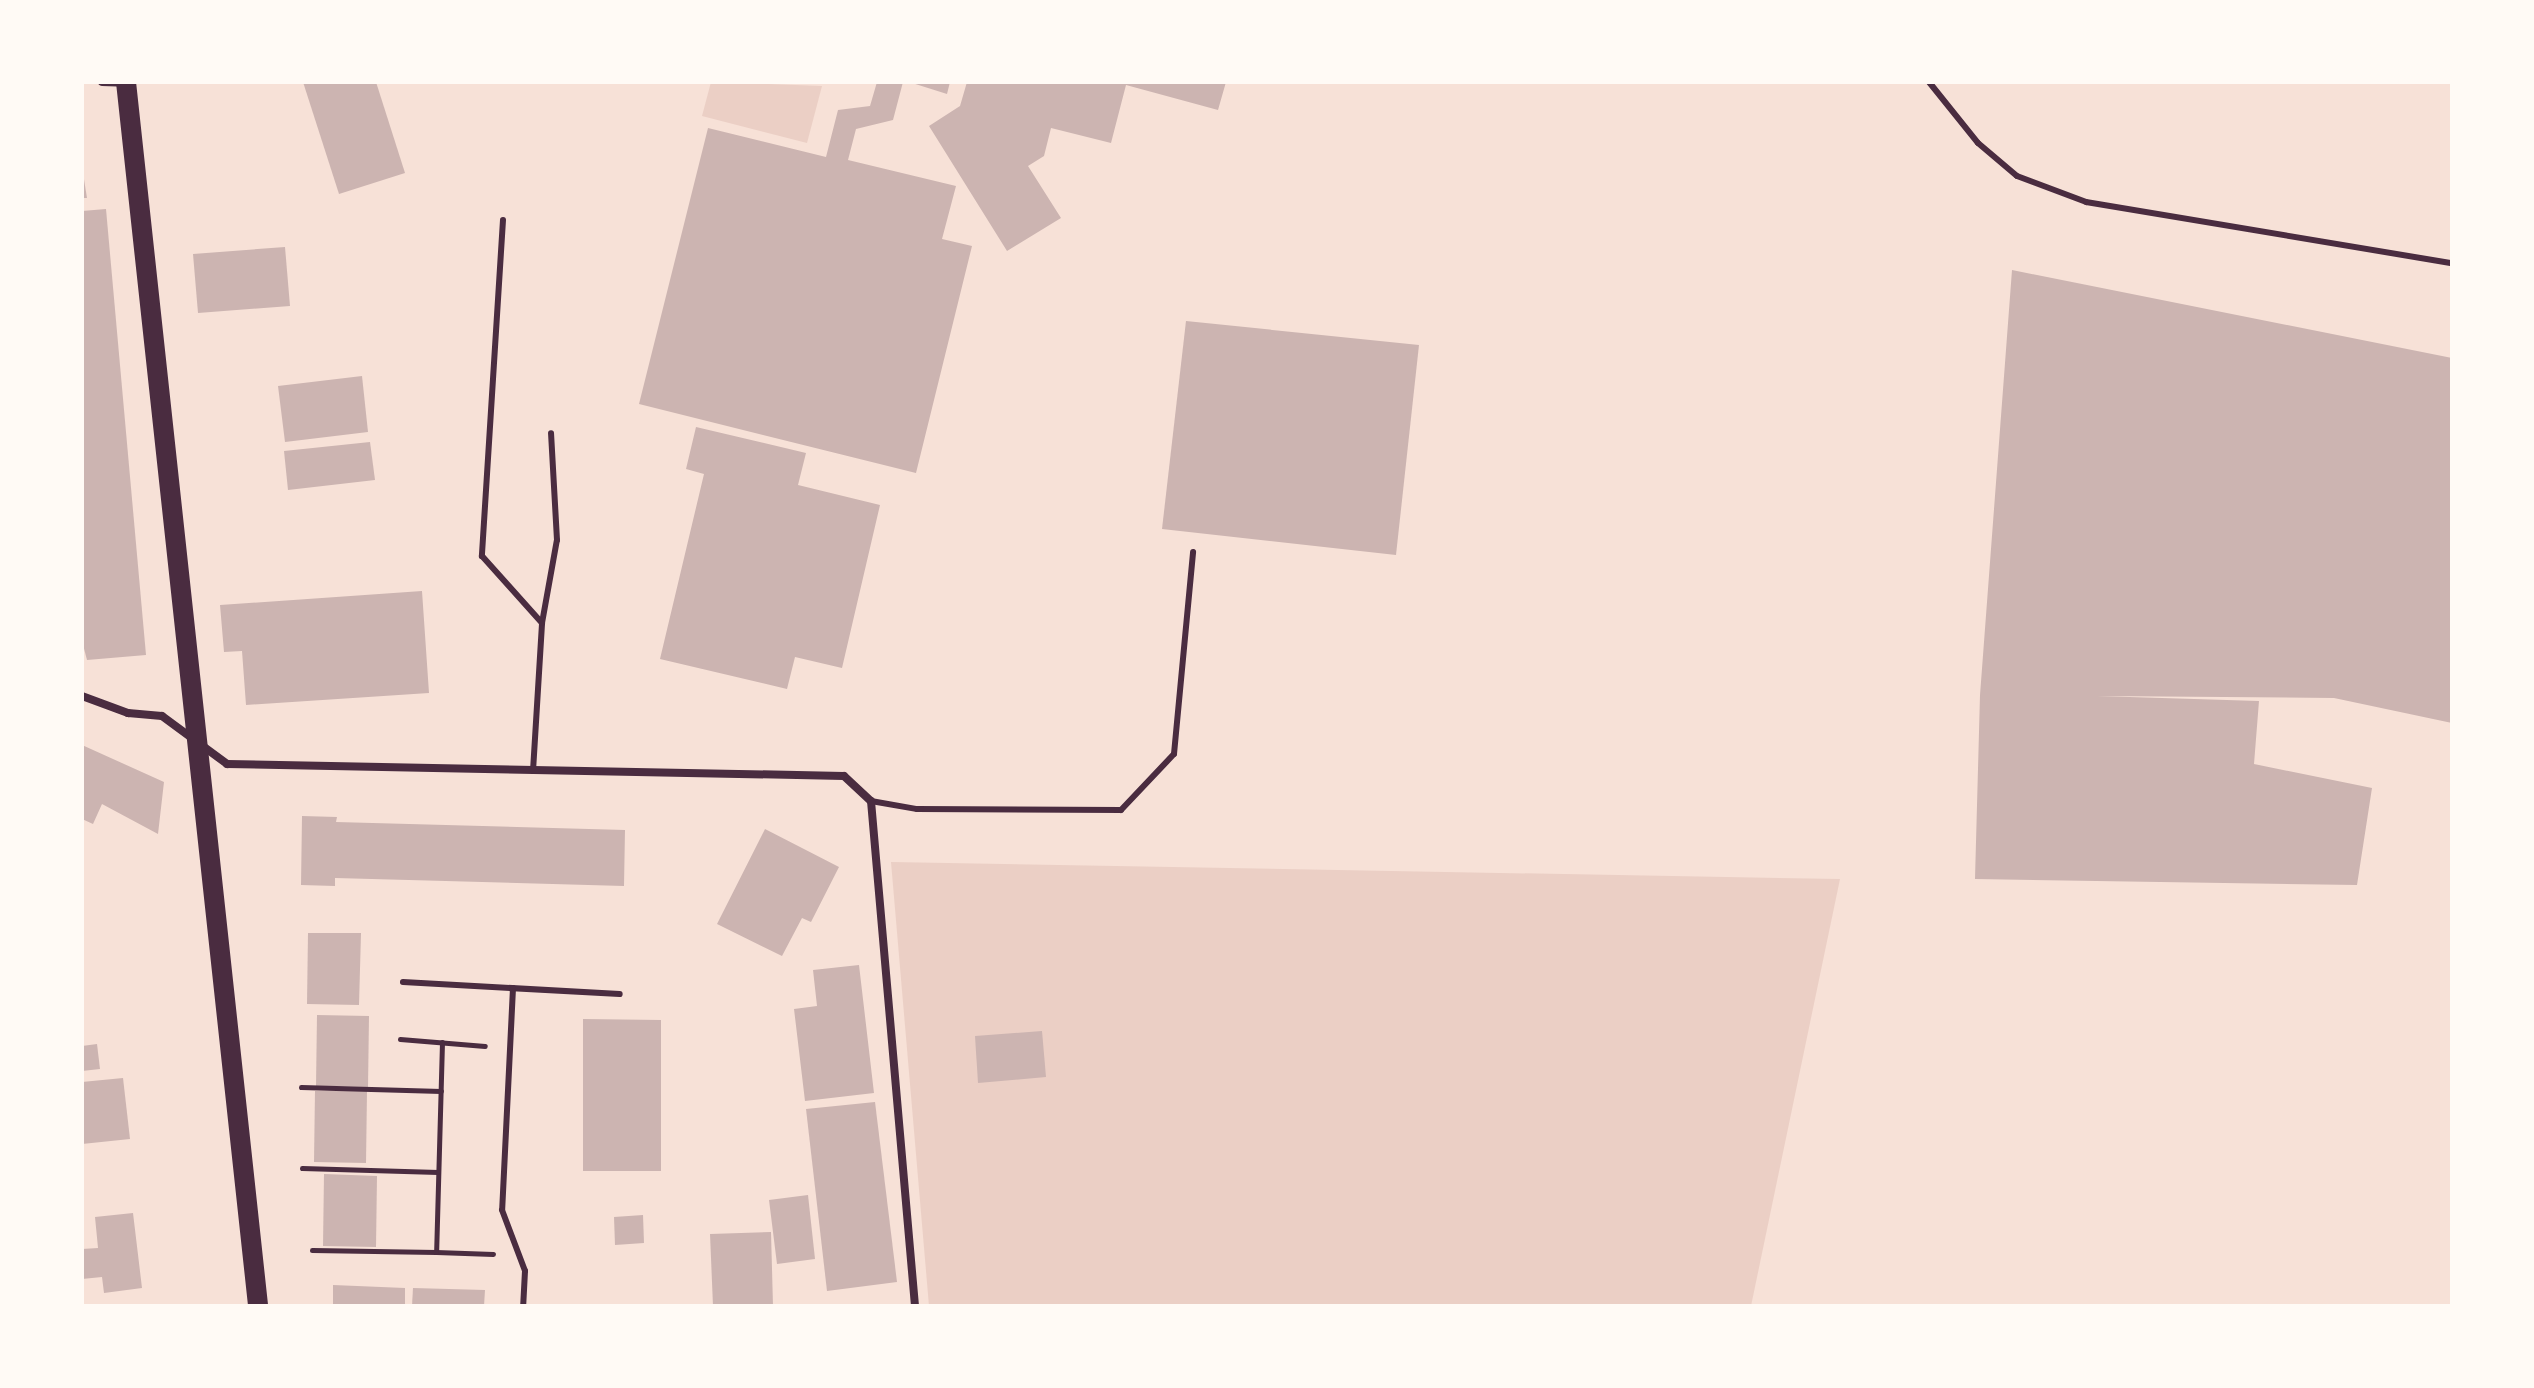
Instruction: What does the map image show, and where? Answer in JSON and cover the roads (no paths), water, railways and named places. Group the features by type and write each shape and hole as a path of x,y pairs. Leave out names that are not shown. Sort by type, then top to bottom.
{"main road":[{"path":"126,83 258,1306"}],"street":[{"path":"102,82 126,83"},
{"path":"82,696 128,713 162,716 227,764 844,776 871,801 915,1306"}],"lane":[{"path":"1929,82 1978,143 2017,176 2086,202 2452,263"},
{"path":"503,220 482,556 542,623"},
{"path":"533,771 542,623 557,540 551,433"},
{"path":"871,801 917,809 1121,810 1174,754 1193,552"},
{"path":"403,982 620,994"},
{"path":"513,988 502,1210 525,1271 523,1306"}]}
